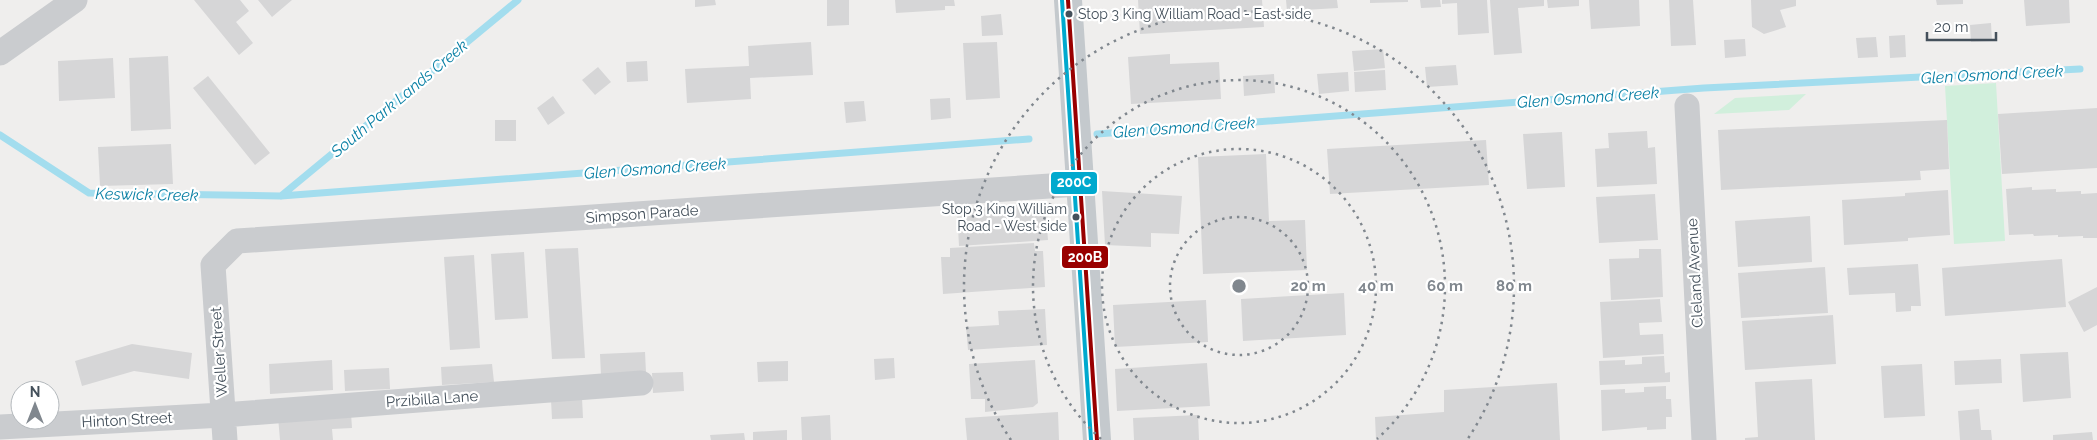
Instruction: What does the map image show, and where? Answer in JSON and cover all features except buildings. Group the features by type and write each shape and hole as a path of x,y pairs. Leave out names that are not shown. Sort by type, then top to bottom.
{"main road":[{"path":"1068,0 1097,440"}],"street":[{"path":"0,54 74,0"},
{"name":"Cleland Avenue","path":"1687,106 1704,440"},
{"name":"Simpson Parade","path":"213,265 237,241 1080,184"},
{"name":"Weller Street","path":"213,265 225,440"},
{"name":"Przibilla Lane","path":"223,415 641,383"},
{"name":"Hinton Street","path":"0,427 223,415"}],"green space":[{"path":"1996,83 2005,241 1954,244 1945,86"},
{"path":"1806,94 1789,110 1714,114 1735,98"}],"waterway":[{"name":"South Park Lands Creek","path":"281,196 518,0"},
{"name":"Glen Osmond Creek","path":"1097,134 1704,88 2080,69"},
{"name":"Glen Osmond Creek","path":"0,135 89,193 281,196 1029,139"}],"transit line":[{"name":"200C","path":"1062,0 1091,440"},
{"name":"200B","path":"1068,0 1097,440"}],"place":[{"name":"Stop 3 King William Road - East side","path":"1069,14"},
{"name":"Stop 3 King William Road - West side","path":"1076,217"}],"water label":[{"name":"Keswick Creek","path":"147,194"}]}
